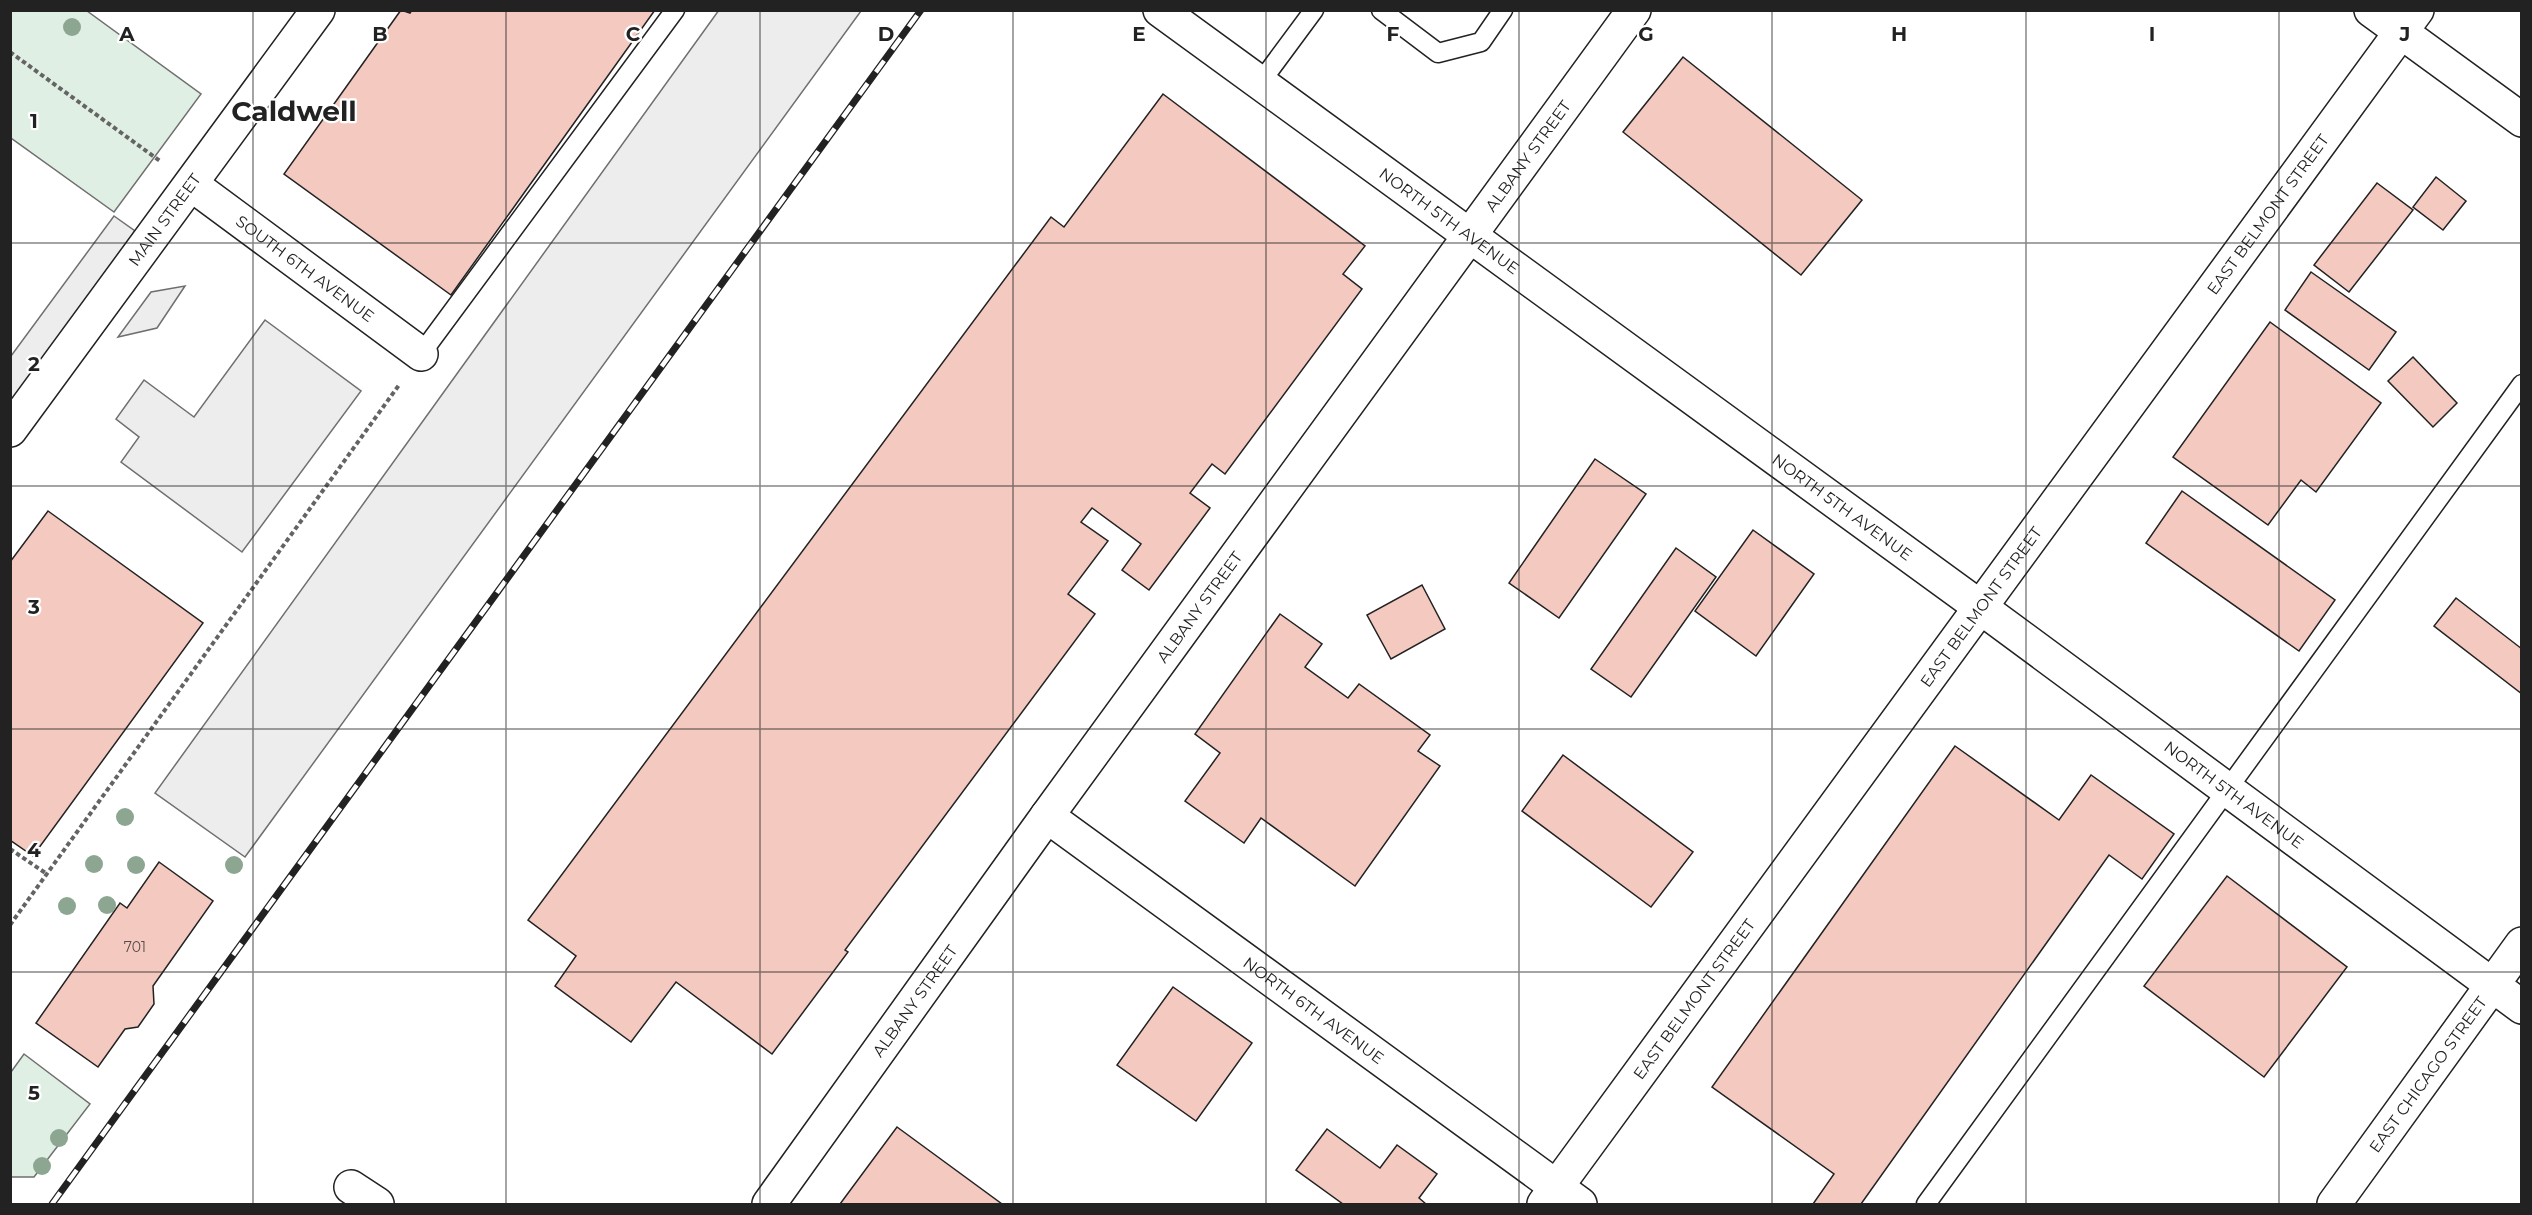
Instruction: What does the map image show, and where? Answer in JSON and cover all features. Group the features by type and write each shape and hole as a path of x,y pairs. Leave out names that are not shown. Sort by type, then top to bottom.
{"street":[{"name":"MAIN STREET","path":"10,430 318,10"},
{"name":"ALBANY STREET","path":"769,1204 1047,816 1634,10"},
{"path":"2371,10 2409,21 2522,120"},
{"name":"NORTH 5TH AVENUE","path":"1169,13 1260,83 1980,607 2522,1007"},
{"name":"EAST BELMONT STREET","path":"1560,1199 1980,607 2409,21"},
{"name":"SOUTH 6TH AVENUE","path":"191,184 421,354"},
{"name":"NORTH 6TH AVENUE","path":"1047,816 1560,1199"},
{"name":"EAST CHICAGO STREET","path":"2334,1204 2522,945"}],"lane":[{"path":"421,354 675,10"},
{"path":"1260,83 1314,10"},
{"path":"1381,10 1438,53 1481,42 1503,10"},
{"path":"1926,1204 2522,384"}],"path":[{"path":"10,52 191,184"},
{"path":"10,925 421,354"},
{"path":"10,849 47,874"}],"green space":[{"path":"11,10 87,11 201,94 114,212 11,138"},
{"path":"24,1054 90,1104 34,1177 11,1177 11,1072"}],"shaded area":[{"path":"719,10 861,11 245,857 155,793"},
{"path":"114,216 135,231 11,402 11,356"},
{"path":"185,286 157,328 118,337 151,292"},
{"path":"265,320 361,391 242,552 121,462 139,437 116,419 144,380 194,417"}],"building":[{"path":"401,10 410,13 412,10 655,10 451,295 284,174"},
{"path":"1683,57 1862,200 1801,275 1623,132"},
{"path":"1163,94 1365,246 1343,274 1362,289 1225,474 1212,464 1190,493 1210,508 1149,590 1122,570 1141,544 1092,508 1081,522 1108,541 1068,594 1095,614 845,950 848,952 772,1054 676,982 631,1042 555,986 576,956 528,920 1051,217 1064,227"},
{"path":"2436,177 2466,201 2443,230 2413,207"},
{"path":"2377,183 2413,210 2349,292 2314,265"},
{"path":"2311,272 2396,332 2369,370 2285,310"},
{"path":"2270,322 2381,403 2316,492 2301,480 2268,525 2173,457"},
{"path":"2413,357 2457,403 2433,427 2388,381"},
{"path":"1595,459 1646,494 1559,618 1509,583"},
{"path":"2182,491 2335,600 2299,651 2146,543"},
{"path":"48,511 203,623 33,856 10,840 10,562"},
{"path":"1753,530 1814,574 1756,656 1695,611"},
{"path":"1676,548 1716,577 1631,697 1591,669"},
{"path":"1422,585 1445,629 1391,659 1367,615"},
{"path":"2456,598 2522,649 2522,694 2434,626"},
{"path":"1280,614 1322,644 1305,667 1348,698 1359,684 1430,735 1418,751 1440,766 1355,886 1261,818 1244,843 1185,801 1220,753 1195,734"},
{"path":"1955,746 2059,820 2091,775 2174,834 2142,879 2109,855 1861,1204 1813,1204 1834,1174 1712,1087"},
{"path":"1563,755 1693,852 1651,907 1522,811"},
{"path":"159,862 213,901 153,986 154,1004 138,1027 125,1029 98,1067 36,1023 120,903 127,908"},
{"path":"2227,876 2347,967 2264,1077 2144,986"},
{"path":"1173,987 1252,1043 1196,1121 1117,1065"},
{"path":"897,1127 1002,1204 840,1204"},
{"path":"1327,1129 1380,1168 1397,1145 1437,1174 1419,1198 1426,1204 1343,1204 1296,1170"}],"railway":[{"path":"52,1204 921,10"}],"district":[{"name":"Caldwell","path":"294,111"}]}
